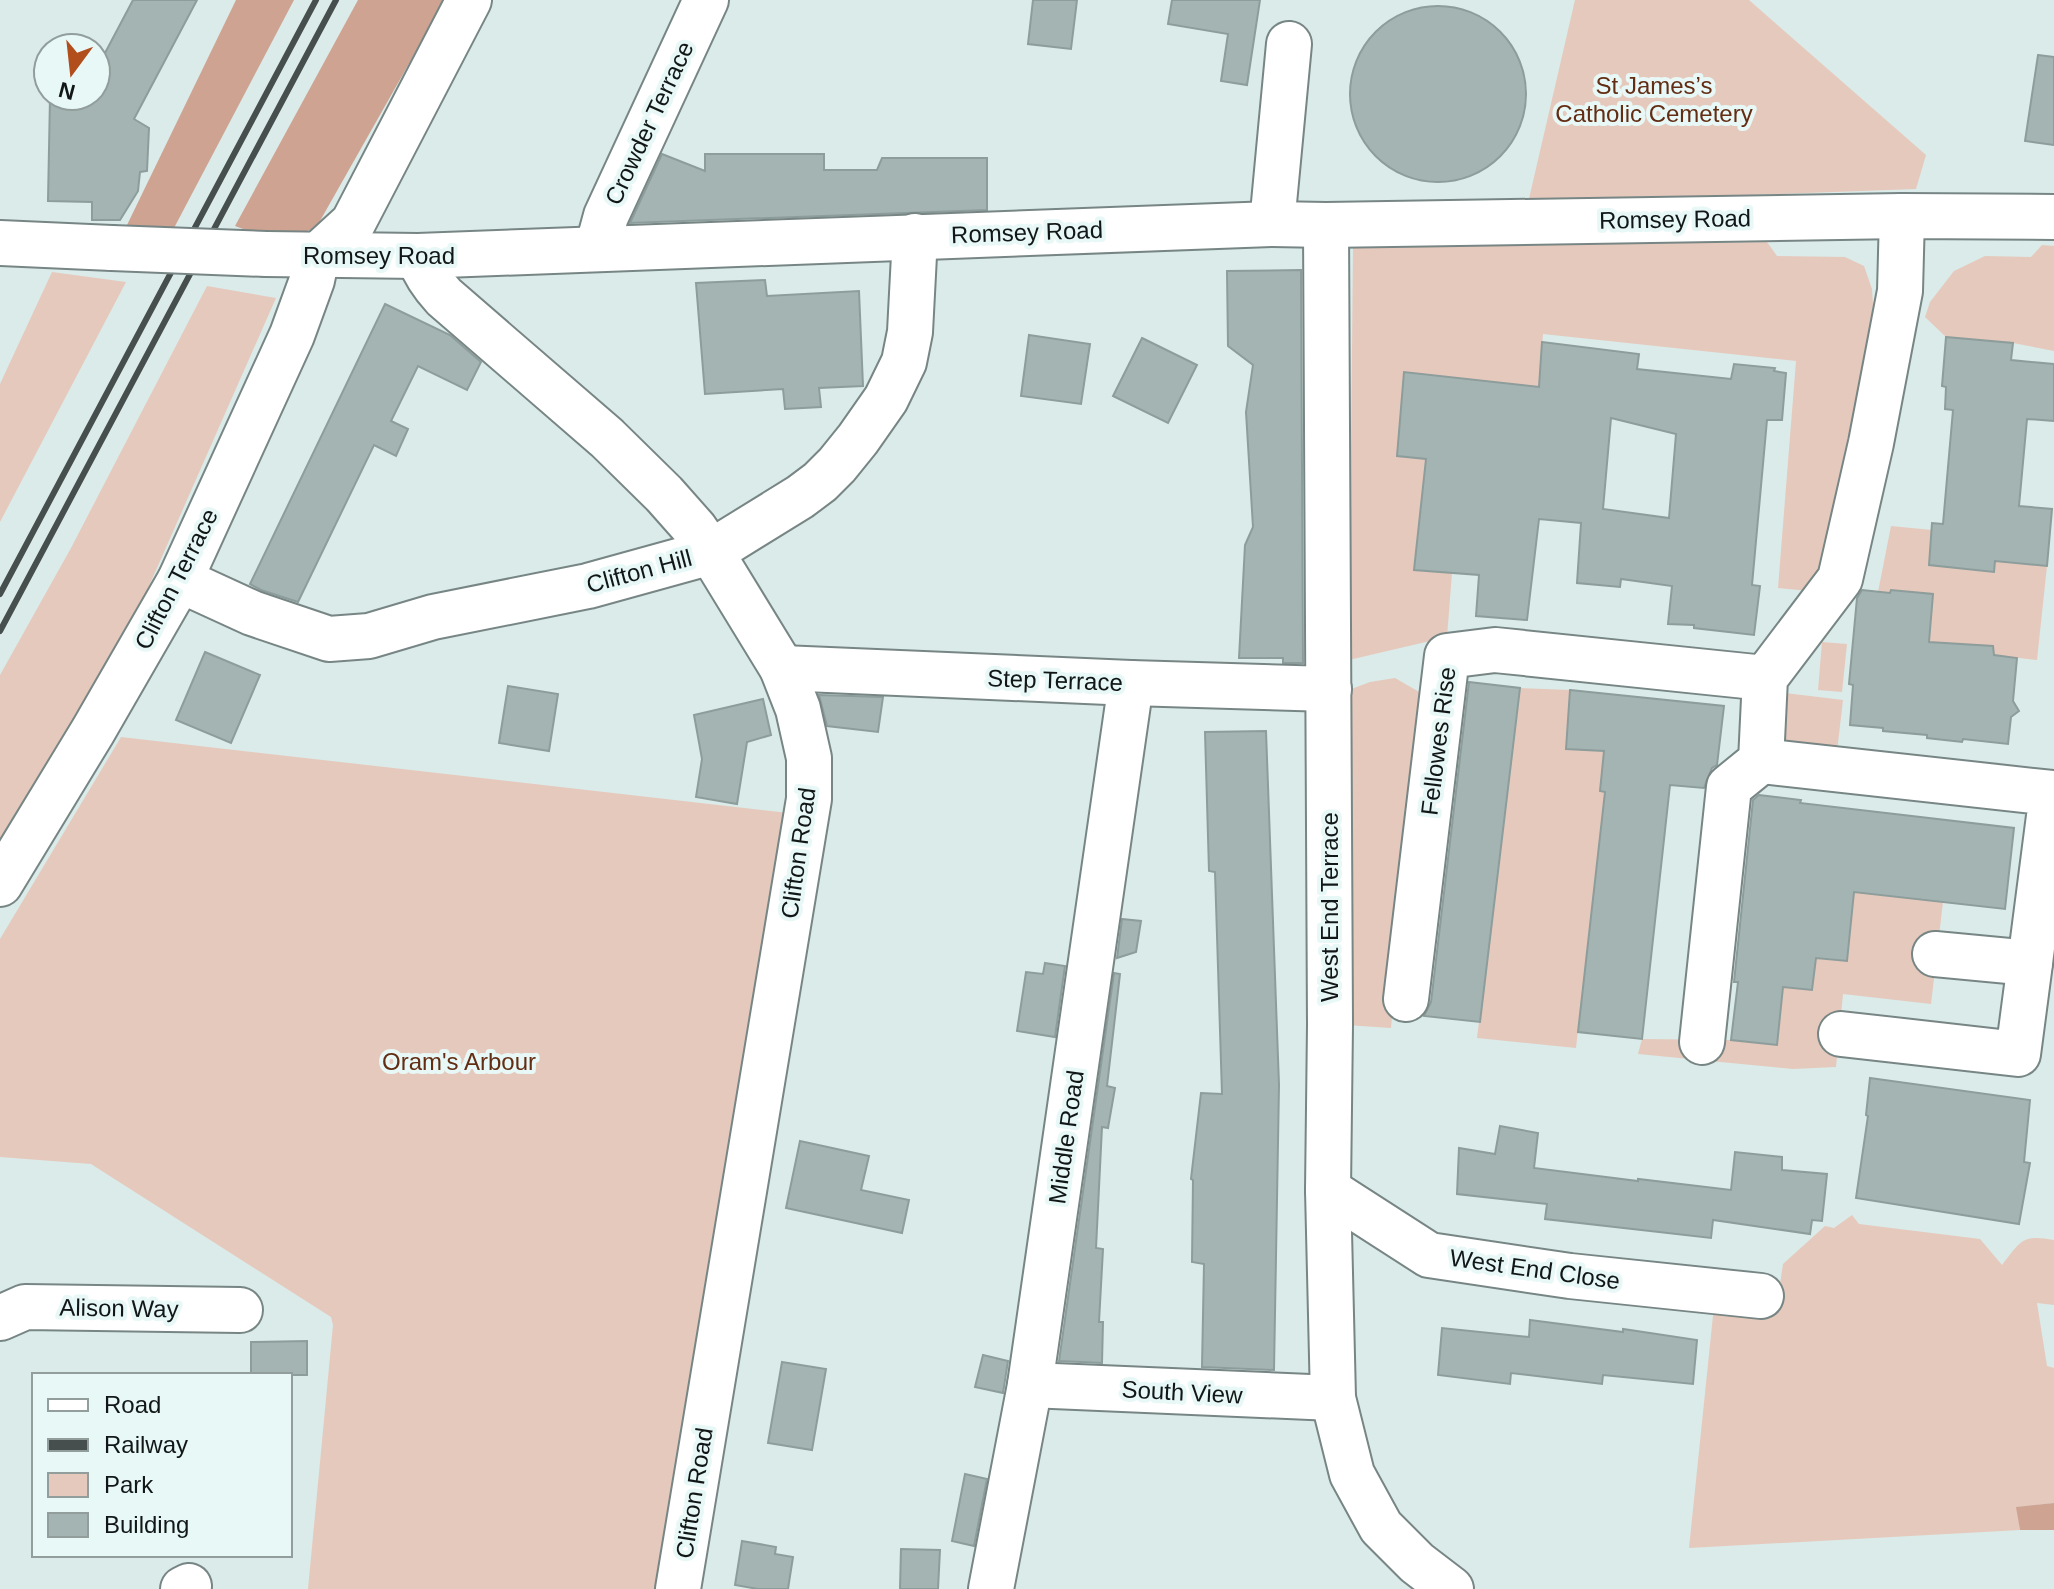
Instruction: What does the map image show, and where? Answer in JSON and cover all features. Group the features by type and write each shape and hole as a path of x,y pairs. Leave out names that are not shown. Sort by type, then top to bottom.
{"street":[{"path":"317,256 353,223 469,0"},
{"name":"Crowder Terrace","path":"597,249 606,216 706,0"},
{"path":"1272,224 1289,44"},
{"path":"1761,761 1765,678 1840,579 1871,443 1900,291 1902,216"},
{"name":"Romsey Road","path":"0,243 317,256 418,256 1272,224 2054,217"},
{"name":"West End Terrace","path":"1326,225 1328,1190 1333,1398 1352,1474 1381,1527 1417,1563 1451,1589"},
{"name":"Clifton Hill","path":"180,580 252,613 329,639 369,636 433,617 588,586 711,552 820,482 851,448 886,399 904,362 910,332 915,236"},
{"name":"Clifton Terrace","path":"0,884 180,580 297,322 317,256"},
{"name":"Clifton Road","path":"418,256 423,270 444,297 607,438 695,529 782,668 798,709 809,758 809,799 678,1589"},
{"name":"Fellowes Rise","path":"1406,999 1447,656 1495,650 1765,678"},
{"name":"Step Terrace","path":"782,668 1329,689"},
{"name":"Middle Road","path":"991,1589 1030,1385 1131,683"},
{"path":"1702,1042 1729,787 1761,761 2053,785 2018,1054 1841,1034"},
{"path":"1935,954 2030,963"},
{"name":"West End Close","path":"1328,1190 1429,1255 1570,1276 1761,1296"},
{"name":"Alison Way","path":"0,1318 25,1307 240,1310"},
{"name":"South View","path":"1030,1385 1333,1398"}],"green space":[{"name":"St James’s Catholic Cemetery","path":"1575,0 1749,0 1926,155 1916,189 1528,203"},
{"path":"1767,242 1777,256 1845,257 1864,266 1872,289 1873,305 1845,521 1819,592 1778,588 1796,361 1543,334 1539,387 1404,372 1397,455 1426,459 1414,569 1452,573 1447,637 1349,660 1353,247"},
{"path":"2042,245 2054,246 2054,351 2013,343 1946,337 1925,317 1930,302 1954,271 1985,256 2031,257"},
{"path":"52,272 126,282 0,522 0,384"},
{"path":"207,286 276,298 123,645 0,847 0,675 71,548"},
{"path":"1891,526 1932,530 1929,565 1993,572 1995,561 2047,566 2037,660 1994,655 1993,646 1929,642 1933,594 1891,590 1890,594 1878,592"},
{"path":"1822,642 1847,644 1842,692 1818,690"},
{"path":"1395,678 1421,693 1391,1028 1346,1025 1349,690 1370,682"},
{"path":"1520,688 1570,690 1566,748 1604,751 1600,791 1605,792 1576,1048 1477,1038"},
{"path":"1785,693 1843,700 1836,760 1778,754"},
{"name":"Oram's Arbour","path":"121,737 788,813 662,1589 308,1589 333,1325 331,1317 91,1164 0,1157 0,939"},
{"path":"1854,892 1943,902 1931,1004 1843,994 1836,1067 1793,1069 1638,1054 1642,1039 1731,1040 1777,1045 1783,987 1812,990 1816,958"},
{"path":"1852,1215 1859,1224 1980,1239 2002,1265 2023,1241 2035,1238 2054,1240 2054,1305 2037,1303 2047,1366 2054,1368 2054,1503 2017,1507 2020,1530 1689,1548 1714,1306 1776,1311 1783,1264 1825,1226 1834,1228"}],"shaded area":[{"path":"236,0 294,0 174,228 127,225"},
{"path":"358,0 445,0 316,228 276,241 235,226"},
{"path":"2054,1503 2054,1530 2020,1530 2016,1507"}],"building":[{"path":"133,0 197,0 134,119 149,128 147,171 140,172 138,191 120,220 92,220 92,202 48,201 50,112 112,112 112,40"},
{"path":"1033,0 1077,0 1071,49 1028,44"},
{"path":"1172,0 1260,0 1247,85 1221,81 1228,34 1168,24"},
{"path":"1438,6 1472,13 1500,32 1519,60 1526,94 1519,128 1500,156 1472,175 1438,182 1404,175 1376,156 1357,128 1350,94 1357,60 1376,32 1404,13"},
{"path":"2038,55 2054,57 2054,145 2025,141"},
{"path":"662,154 705,171 705,154 824,154 824,170 877,170 882,158 987,158 987,210 630,223"},
{"path":"1301,270 1303,663 1283,663 1283,658 1239,658 1245,545 1253,527 1246,412 1253,365 1228,346 1227,271"},
{"path":"765,280 767,296 859,291 863,386 819,388 821,407 785,409 783,389 705,394 696,283"},
{"path":"385,304 450,335 481,362 467,390 418,366 391,421 408,429 396,456 374,445 298,602 261,590 250,584"},
{"path":"1029,335 1090,344 1081,404 1021,396"},
{"path":"1946,337 2013,343 2011,360 2054,364 2054,421 2027,419 2019,506 2052,509 2047,566 1995,561 1994,572 1929,565 1932,523 1943,524 1953,410 1945,409 1946,387 1942,386"},
{"path":"1142,338 1197,365 1168,423 1113,396"},
{"path":"1542,342 1639,354 1637,369 1731,379 1734,364 1775,368 1774,371 1786,373 1782,420 1767,420 1752,585 1760,586 1754,635 1668,624 1672,586 1621,579 1620,587 1577,583 1581,523 1539,519 1527,620 1476,616 1479,575 1414,570 1426,459 1397,456 1404,372 1539,387","holes":["1611,418 1676,434 1669,518 1603,509"]},
{"path":"1862,590 1933,594 1929,642 1993,646 1994,655 2017,658 2013,701 2019,711 2011,717 2008,744 1927,738 1927,735 1850,725 1853,685 1849,684 1857,598"},
{"path":"205,652 260,675 231,743 176,720"},
{"path":"1469,682 1520,688 1480,1022 1424,1016 1431,1002"},
{"path":"508,686 558,694 549,751 499,743"},
{"path":"1570,690 1724,706 1717,765 1712,768 1704,788 1670,785 1642,1039 1578,1032 1605,792 1600,791 1604,751 1566,749"},
{"path":"819,695 883,697 878,732 827,726"},
{"path":"763,699 771,735 747,742 737,804 696,797 702,759 694,715"},
{"path":"1266,731 1279,1085 1274,1370 1202,1367 1204,1264 1192,1262 1191,1179 1201,1093 1222,1094 1215,872 1209,871 1205,732"},
{"path":"1759,795 1801,800 1800,803 2014,828 2005,909 1854,892 1847,961 1816,958 1812,990 1783,987 1777,1045 1731,1040 1753,800"},
{"path":"1122,919 1141,921 1136,952 1117,958"},
{"path":"1045,963 1065,966 1055,1037 1017,1031 1026,972 1043,974"},
{"path":"1114,973 1120,974 1107,1086 1115,1088 1108,1128 1102,1127 1096,1248 1103,1249 1099,1322 1103,1322 1102,1363 1059,1361"},
{"path":"1870,1078 2030,1100 2024,1162 2030,1163 2019,1224 1856,1198 1868,1116"},
{"path":"1500,1126 1538,1133 1534,1168 1638,1181 1731,1190 1735,1152 1782,1157 1782,1170 1827,1174 1822,1221 1812,1220 1810,1234 1713,1220 1711,1238 1545,1219 1547,1204 1457,1194 1459,1148 1495,1154"},
{"path":"800,1141 869,1156 861,1190 909,1200 902,1233 786,1208"},
{"path":"1530,1320 1697,1340 1693,1384 1603,1375 1602,1384 1511,1373 1510,1384 1438,1375 1442,1328 1529,1337"},
{"path":"307,1341 307,1375 251,1373 251,1342"},
{"path":"983,1355 1008,1361 1003,1393 975,1387"},
{"path":"782,1362 826,1369 812,1450 768,1443"},
{"path":"965,1474 987,1479 974,1546 952,1541"},
{"path":"742,1541 776,1547 775,1554 793,1557 788,1589 735,1585"},
{"path":"901,1549 940,1550 938,1589 900,1589"}],"railway":[{"path":"0,594 316,0"},
{"path":"0,631 336,0"}]}
